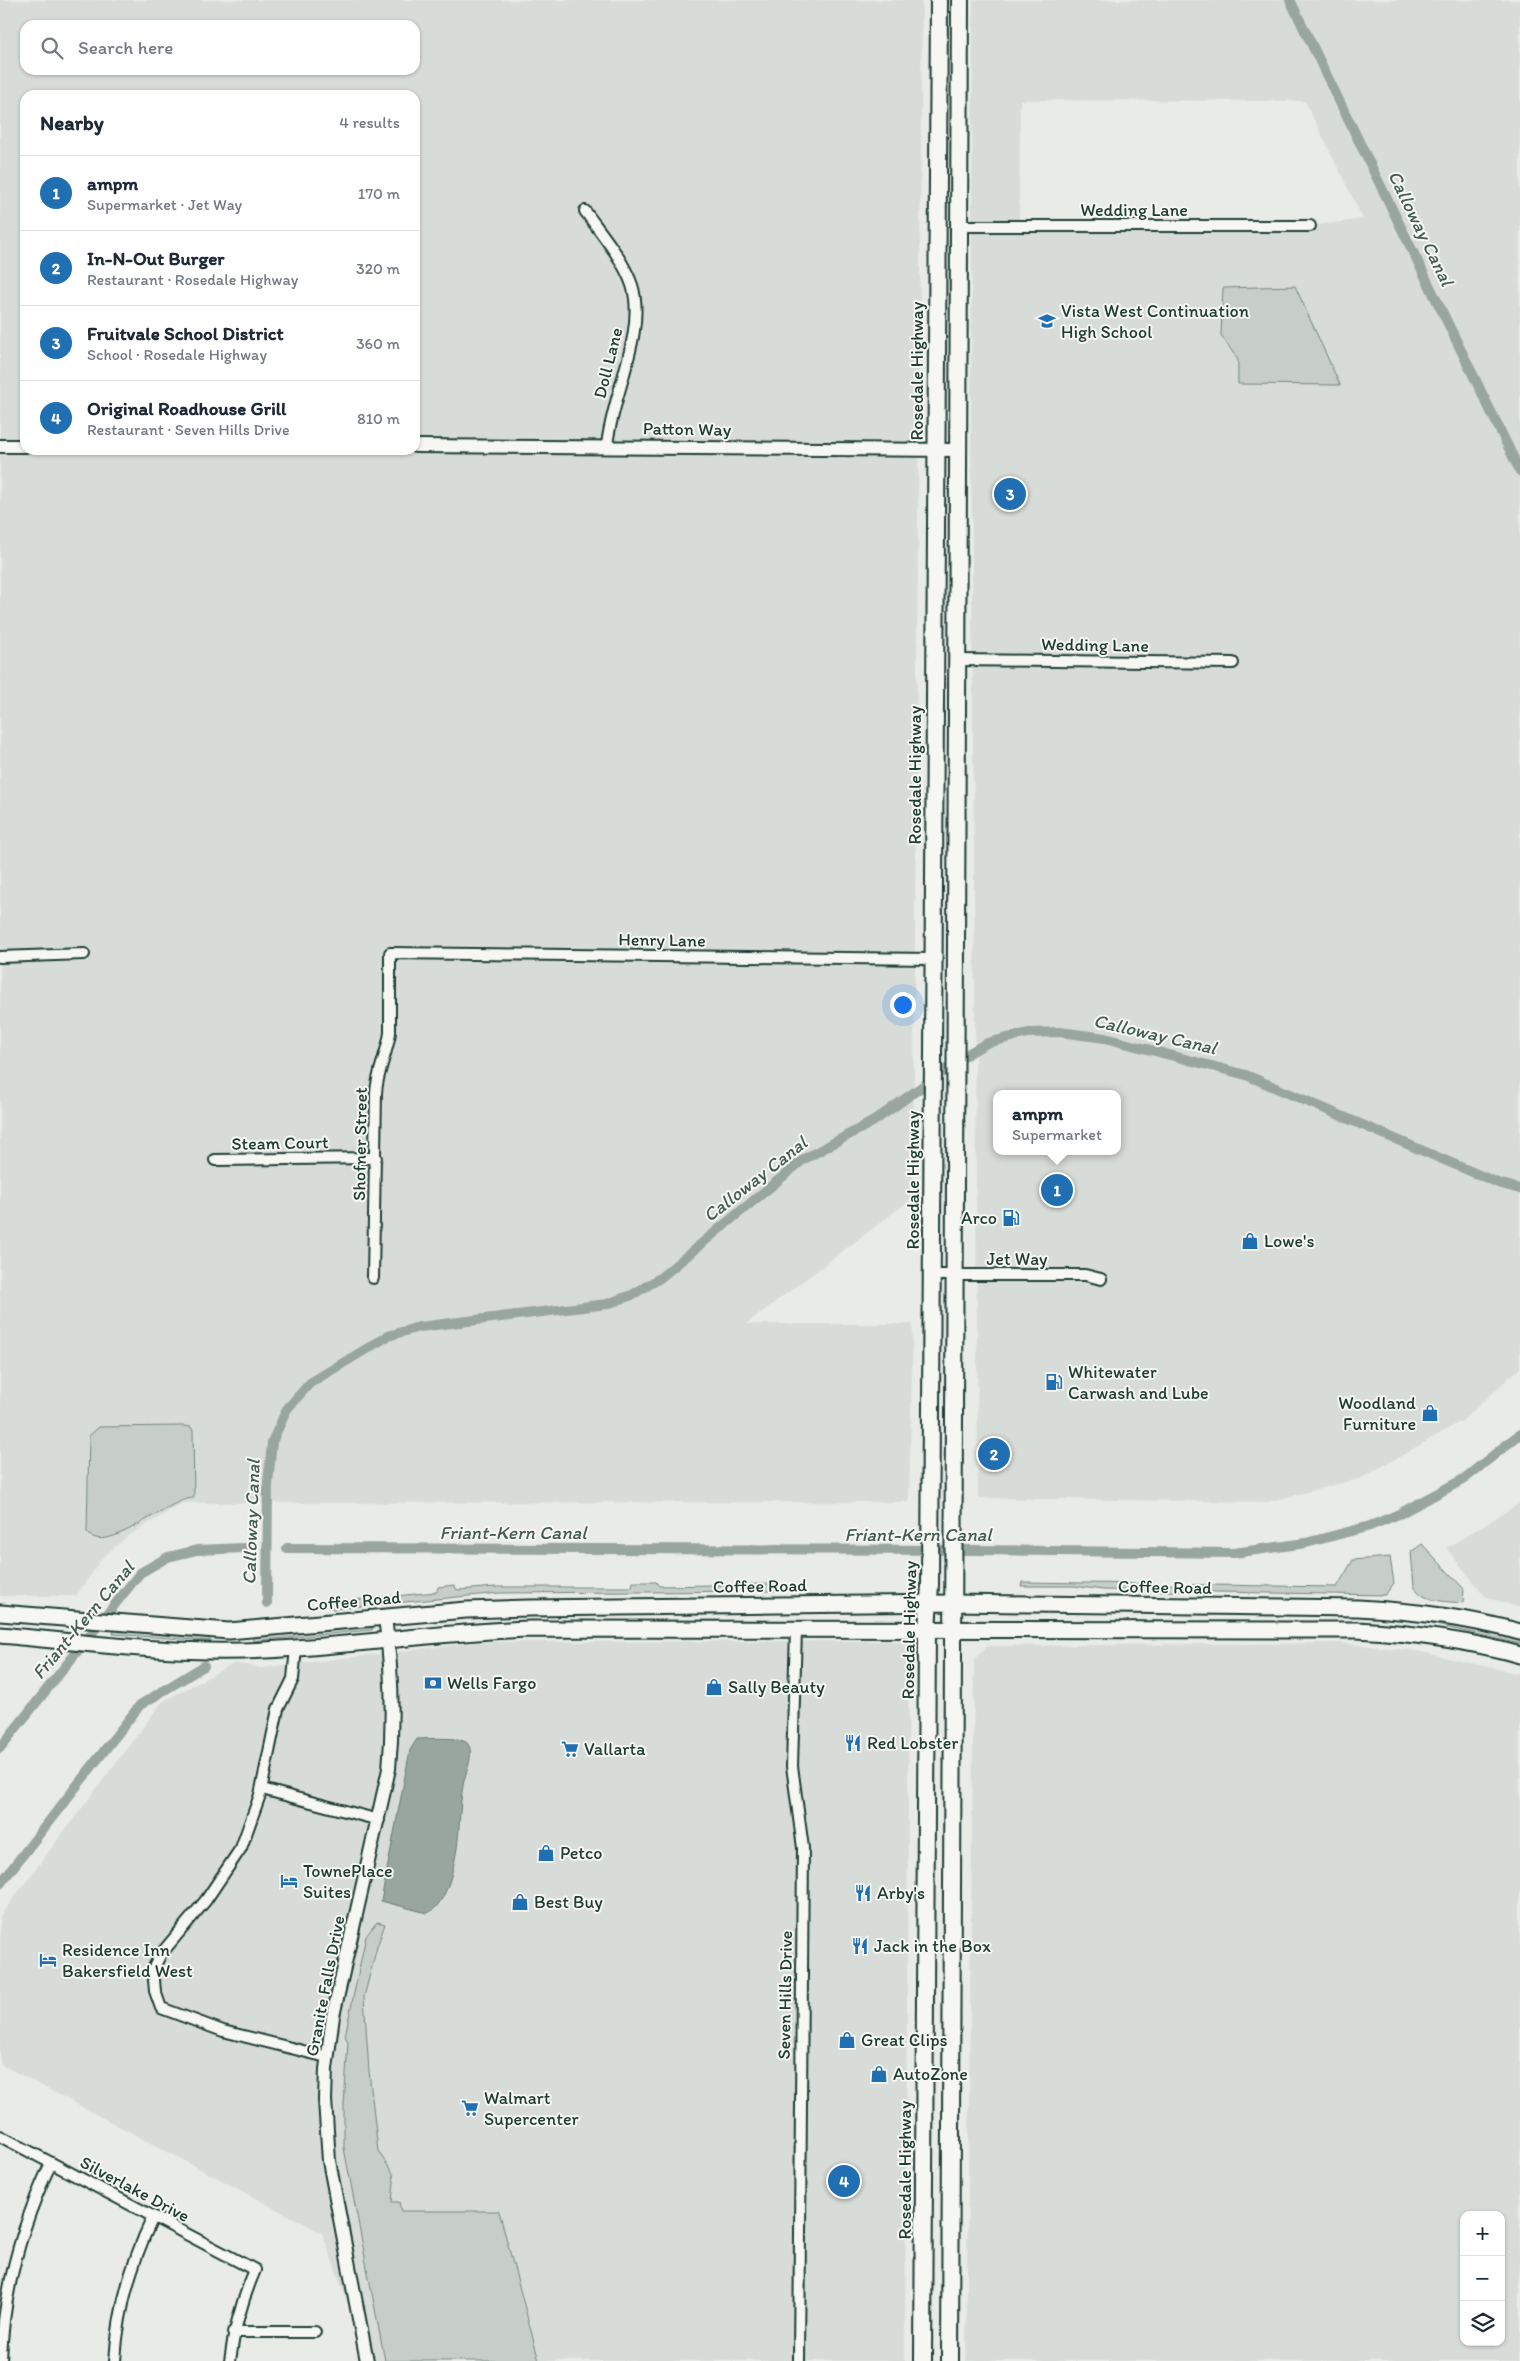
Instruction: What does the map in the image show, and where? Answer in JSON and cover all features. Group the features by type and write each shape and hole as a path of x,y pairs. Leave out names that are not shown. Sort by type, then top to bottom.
{"main road":[{"name":"Rosedale Highway","path":"939,0 934,959 944,1043 955,1083 950,2361"},
{"name":"Rosedale Highway","path":"924,2361 927,1630 930,1577 933,1092 944,1043 956,959 959,3"},
{"path":"938,97 948,121 948,210 959,226"},
{"path":"938,215 947,243 947,319 958,334"},
{"path":"934,835 943,856 944,942 947,950 956,959"},
{"name":"Coffee Road","path":"1,1613 228,1631 385,1617 529,1608 953,1603 1367,1608 1422,1613 1520,1632"},
{"path":"0,1635 171,1650 264,1650 468,1631 530,1629 1357,1630 1402,1632 1472,1643 1520,1655"}],"street":[{"name":"Doll Lane","path":"585,211 611,246 632,285 635,313 633,341 608,428 607,446"},
{"name":"Wedding Lane","path":"959,226 1310,226"},
{"path":"0,446 20,446"},
{"name":"Patton Way","path":"420,446 958,450"},
{"name":"Wedding Lane","path":"956,660 1233,663"},
{"name":"Henry Lane","path":"390,953 934,959"},
{"name":"Shofner Street","path":"373,1278 376,1084 390,1033 390,953"},
{"path":"0,957 84,954"},
{"name":"Steam Court","path":"215,1160 376,1158"},
{"name":"Jet Way","path":"932,1275 1085,1275 1102,1279"},
{"name":"Granite Falls Drive","path":"367,2361 329,2161 325,2100 327,2057 333,2016 379,1820 389,1769 392,1739 392,1684 385,1617"},
{"name":"Seven Hills Drive","path":"796,1630 792,1766 803,1848 799,2361"},
{"path":"296,1648 293,1679 278,1709 262,1789 241,1848 206,1900 161,1954 153,1969 155,1991 161,2008 223,2031 327,2057"},
{"path":"262,1789 379,1820"},
{"name":"Silverlake Drive","path":"0,2136 255,2270 242,2300 233,2332"},
{"path":"1,2361 4,2312 15,2258 32,2206 51,2163"},
{"path":"115,2361 124,2293 132,2266 153,2217"},
{"path":"230,2361 233,2332 315,2332"}],"shaded area":[{"path":"0,0 922,0 913,1198 746,1324 913,1324 909,1502 183,1503 128,1536 103,1557 76,1596 0,1596"},
{"path":"973,0 1520,0 1520,1368 1462,1421 1362,1478 1268,1502 978,1498 971,420","holes":["1020,100 1305,101 1363,219 1310,226 1019,229"]},
{"path":"1295,286 1340,385 1238,384 1238,360 1221,335 1223,288"},
{"path":"99,1427 191,1427 193,1430 194,1498 169,1507 138,1525 108,1538 96,1538 87,1532 89,1436"},
{"path":"1520,1503 1520,1608 1486,1597 1446,1548"},
{"path":"1422,1544 1464,1589 1463,1603 1436,1600 1423,1596 1418,1592 1414,1586 1411,1552"},
{"path":"1390,1557 1394,1583 1385,1595 1103,1590 1074,1586 1021,1586 1022,1582 1337,1587 1353,1560"},
{"path":"633,1582 656,1582 659,1586 770,1584 779,1588 774,1591 500,1593 332,1609 331,1602 437,1592 438,1587 455,1585 456,1589 459,1590 496,1587 632,1587"},
{"path":"1420,1619 1520,1638 1520,1644 1419,1621"},
{"path":"365,1625 373,1629 253,1641 253,1635"},
{"path":"115,1629 210,1635 210,1641 113,1634"},
{"path":"909,1641 905,2361 369,2361 322,2233 0,2064 0,1916 162,1702 234,1663 261,1668 478,1642"},
{"path":"1341,1643 1417,1651 1520,1674 1520,2361 966,2361 974,1659 987,1646"},
{"path":"417,1739 457,1739 467,1743 470,1751 470,1761 462,1791 456,1857 452,1874 441,1900 437,1906 427,1913 381,1901 410,1750"},
{"path":"377,1922 385,1924 364,1997 369,2071 378,2151 393,2173 392,2202 399,2202 401,2211 499,2211 539,2361 385,2361 344,2148 344,2106 348,2042 345,2036 366,1936"}],"waterway":[{"name":"Calloway Canal","path":"1290,0 1520,471"},
{"name":"Calloway Canal","path":"267,1603 268,1484 272,1442 287,1409 310,1383 388,1336 419,1327 607,1304 632,1295 660,1278 804,1159 874,1121 969,1053 987,1043 1028,1033 1060,1032 1105,1038 1246,1075 1498,1183 1520,1189"},
{"name":"Friant-Kern Canal","path":"287,1548 973,1550 1234,1553 1306,1543 1370,1526 1399,1514 1464,1479 1520,1434"},
{"name":"Friant-Kern Canal","path":"0,1748 140,1573 168,1557 197,1550 244,1548"},
{"name":"Calloway Canal","path":"0,1884 140,1705 204,1666"}],"place":[{"name":"Vista West Continuation High School","path":"1047,321"},
{"name":"Fruitvale School District","path":"1010,494"},
{"name":"ampm","path":"1057,1190"},
{"name":"Arco","path":"1011,1218"},
{"name":"Lowe's","path":"1250,1241"},
{"name":"Whitewater Carwash and Lube","path":"1054,1382"},
{"name":"Woodland Furniture","path":"1430,1413"},
{"name":"In-N-Out Burger","path":"994,1454"},
{"name":"Wells Fargo","path":"433,1683"},
{"name":"Sally Beauty","path":"714,1687"},
{"name":"Red Lobster","path":"853,1743"},
{"name":"Vallarta","path":"570,1749"},
{"name":"Petco","path":"546,1853"},
{"name":"TownePlace Suites","path":"289,1881"},
{"name":"Arby's","path":"863,1893"},
{"name":"Best Buy","path":"520,1902"},
{"name":"Jack in the Box","path":"860,1946"},
{"name":"Residence Inn Bakersfield West","path":"48,1960"},
{"name":"Great Clips","path":"847,2040"},
{"name":"AutoZone","path":"879,2074"},
{"name":"Walmart Supercenter","path":"470,2108"},
{"name":"Original Roadhouse Grill","path":"844,2181"}]}
